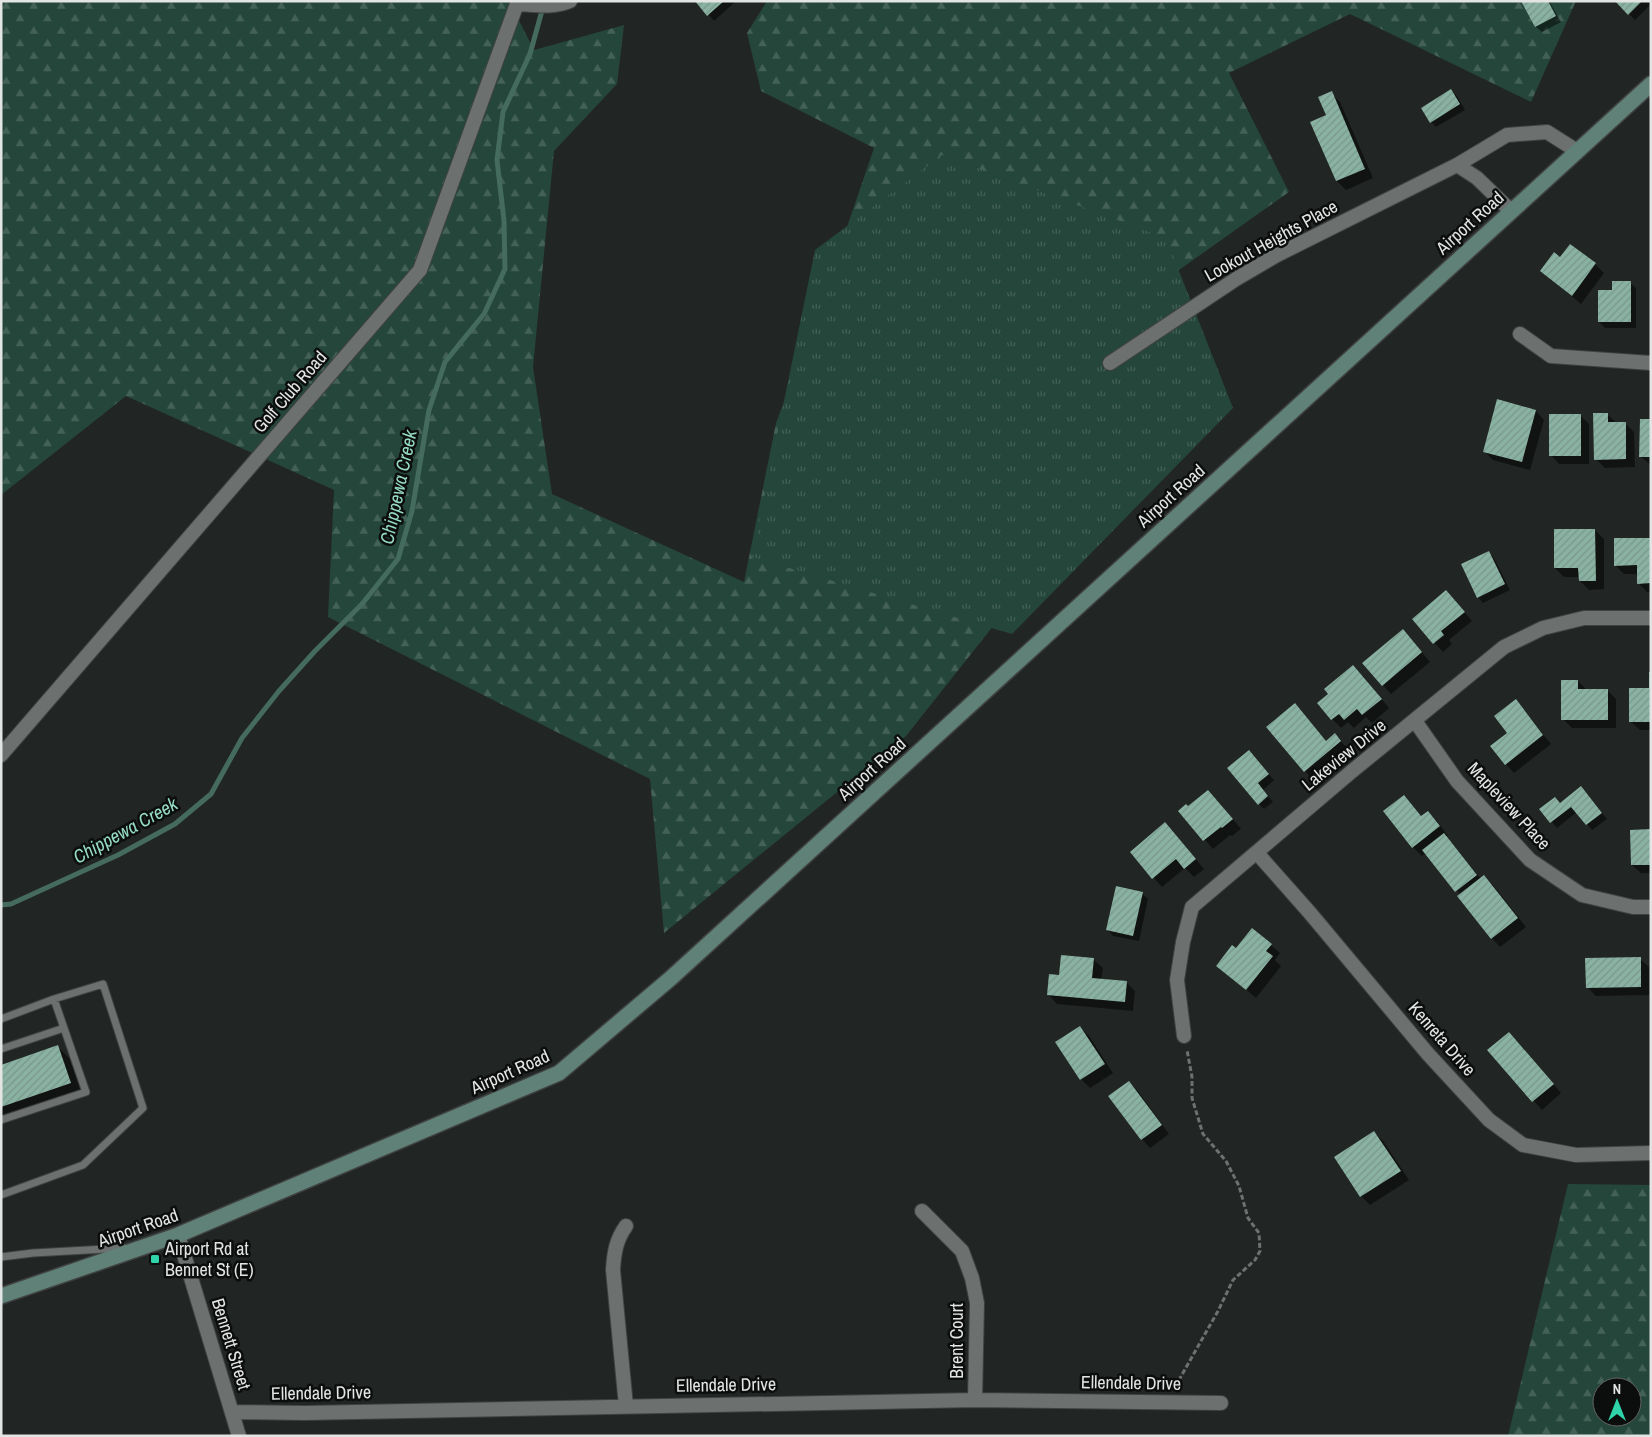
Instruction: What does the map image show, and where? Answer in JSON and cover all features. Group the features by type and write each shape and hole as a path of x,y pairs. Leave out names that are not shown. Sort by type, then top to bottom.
{"main road":[{"name":"Airport Road","path":"1,1296 178,1235 559,1073 678,972 1651,84"}],"street":[{"path":"518,2 535,6 566,3"},
{"name":"Golf Club Road","path":"1,755 420,270 518,2"},
{"name":"Lookout Heights Place","path":"1110,363 1236,279 1277,255 1456,165 1507,135 1547,132 1577,151"},
{"path":"1456,165 1477,178 1511,211"},
{"path":"1520,334 1552,356 1651,363"},
{"name":"Lakeview Drive","path":"1184,1036 1177,980 1183,942 1192,907 1258,853 1351,772 1504,647 1543,628 1584,618 1651,618"},
{"name":"Mapleview Place","path":"1415,721 1457,781 1530,860 1582,895 1633,907 1651,907"},
{"name":"Kenreta Drive","path":"1258,853 1428,1054 1489,1120 1523,1145 1576,1155 1651,1153"},
{"name":"Brent Court","path":"922,1211 962,1251 972,1278 977,1303 975,1400"},
{"path":"626,1226 614,1250 613,1270 626,1406"},
{"name":"Bennett Street","path":"178,1235 239,1436"},
{"name":"Ellendale Drive","path":"232,1412 315,1413 975,1400 1221,1403"}],"lane":[{"path":"1,1019 54,999 103,984 143,1108 83,1165 1,1195"},
{"path":"1,1120 86,1092 54,999"},
{"path":"1,1049 64,1028"},
{"path":"1,1257 33,1253 139,1248"}],"path":[{"path":"1166,1403 1201,1343 1233,1280 1260,1252 1259,1233 1248,1218 1239,1186 1226,1162 1203,1134 1192,1098 1192,1077 1184,1036"}],"green space":[{"path":"1,1 509,1 534,50 624,25 617,84 554,151 533,367 552,494 744,582 776,423 820,306 874,148 761,91 747,33 767,1 1576,1 1531,102 1350,14 1229,73 1289,192 1100,326 1025,586 906,736 664,933 650,779 328,617 334,490 126,396 1,495"},
{"path":"942,155 1166,238 1233,408 1012,634 752,557 815,250"},
{"path":"1568,1184 1651,1185 1651,1436 1508,1436"}],"building":[{"path":"695,1 724,1 707,16"},
{"path":"1521,1 1548,1 1556,16 1535,27"},
{"path":"1615,1 1642,1 1628,15"},
{"path":"1451,89 1460,104 1430,123 1421,108"},
{"path":"1332,91 1365,169 1336,181 1310,122 1326,115 1318,97"},
{"path":"1570,244 1596,263 1572,296 1540,271 1554,252 1560,257"},
{"path":"1612,281 1631,281 1631,322 1598,322 1598,290 1612,290"},
{"path":"1497,399 1536,410 1522,462 1483,452"},
{"path":"1593,413 1608,413 1608,422 1626,422 1626,459 1594,460"},
{"path":"1549,414 1581,414 1581,456 1549,456"},
{"path":"1640,419 1651,419 1651,457 1639,457"},
{"path":"1554,529 1595,529 1596,581 1579,581 1578,568 1554,568"},
{"path":"1614,538 1651,538 1651,583 1637,584 1637,565 1614,566"},
{"path":"1489,551 1505,584 1477,598 1461,564"},
{"path":"1446,590 1465,612 1441,631 1444,635 1433,644 1412,619"},
{"path":"1403,629 1422,652 1382,686 1362,663"},
{"path":"1353,665 1382,699 1362,715 1357,709 1344,720 1339,714 1331,720 1317,703 1328,694 1324,689"},
{"path":"1649,672 1651,672 1651,722 1629,722 1629,688 1649,688"},
{"path":"1561,680 1578,680 1578,689 1608,689 1608,720 1561,720"},
{"path":"1516,699 1543,735 1505,765 1490,746 1507,733 1494,716"},
{"path":"1295,703 1326,741 1335,733 1341,741 1304,772 1266,727"},
{"path":"1249,750 1269,774 1258,783 1268,796 1258,805 1227,768"},
{"path":"1581,786 1602,813 1586,825 1571,807 1550,823 1539,809 1555,797 1560,803"},
{"path":"1208,790 1233,819 1203,841 1178,811 1186,804 1188,806"},
{"path":"1404,795 1421,816 1428,811 1440,826 1412,848 1383,811"},
{"path":"1165,822 1196,859 1184,869 1176,859 1152,879 1130,852"},
{"path":"1651,829 1651,865 1631,865 1630,830"},
{"path":"1444,833 1477,875 1455,892 1422,850"},
{"path":"1484,875 1518,918 1491,939 1457,896"},
{"path":"1116,886 1143,892 1133,936 1106,930"},
{"path":"1252,928 1272,944 1266,951 1273,956 1246,990 1216,966 1232,945 1236,948"},
{"path":"1061,955 1094,958 1092,978 1127,981 1125,1002 1047,995 1049,974 1059,975"},
{"path":"1641,957 1641,987 1586,988 1585,958"},
{"path":"1080,1026 1105,1064 1080,1080 1055,1042"},
{"path":"1509,1032 1554,1084 1532,1102 1487,1050"},
{"path":"58,1045 71,1083 1,1107 1,1065"},
{"path":"1129,1081 1162,1125 1141,1140 1108,1096"},
{"path":"1374,1131 1401,1171 1360,1197 1334,1157"}],"waterway":[{"name":"Chippewa Creek","path":"1,905 11,904 118,855 175,824 211,794 242,738 279,691 315,651 362,604 398,559 412,511 429,410 445,362 484,314 505,269 504,221 497,160 503,112 530,54 543,7"}],"place":[{"name":"Airport Rd at Bennet St (E)","path":"155,1259"}]}
